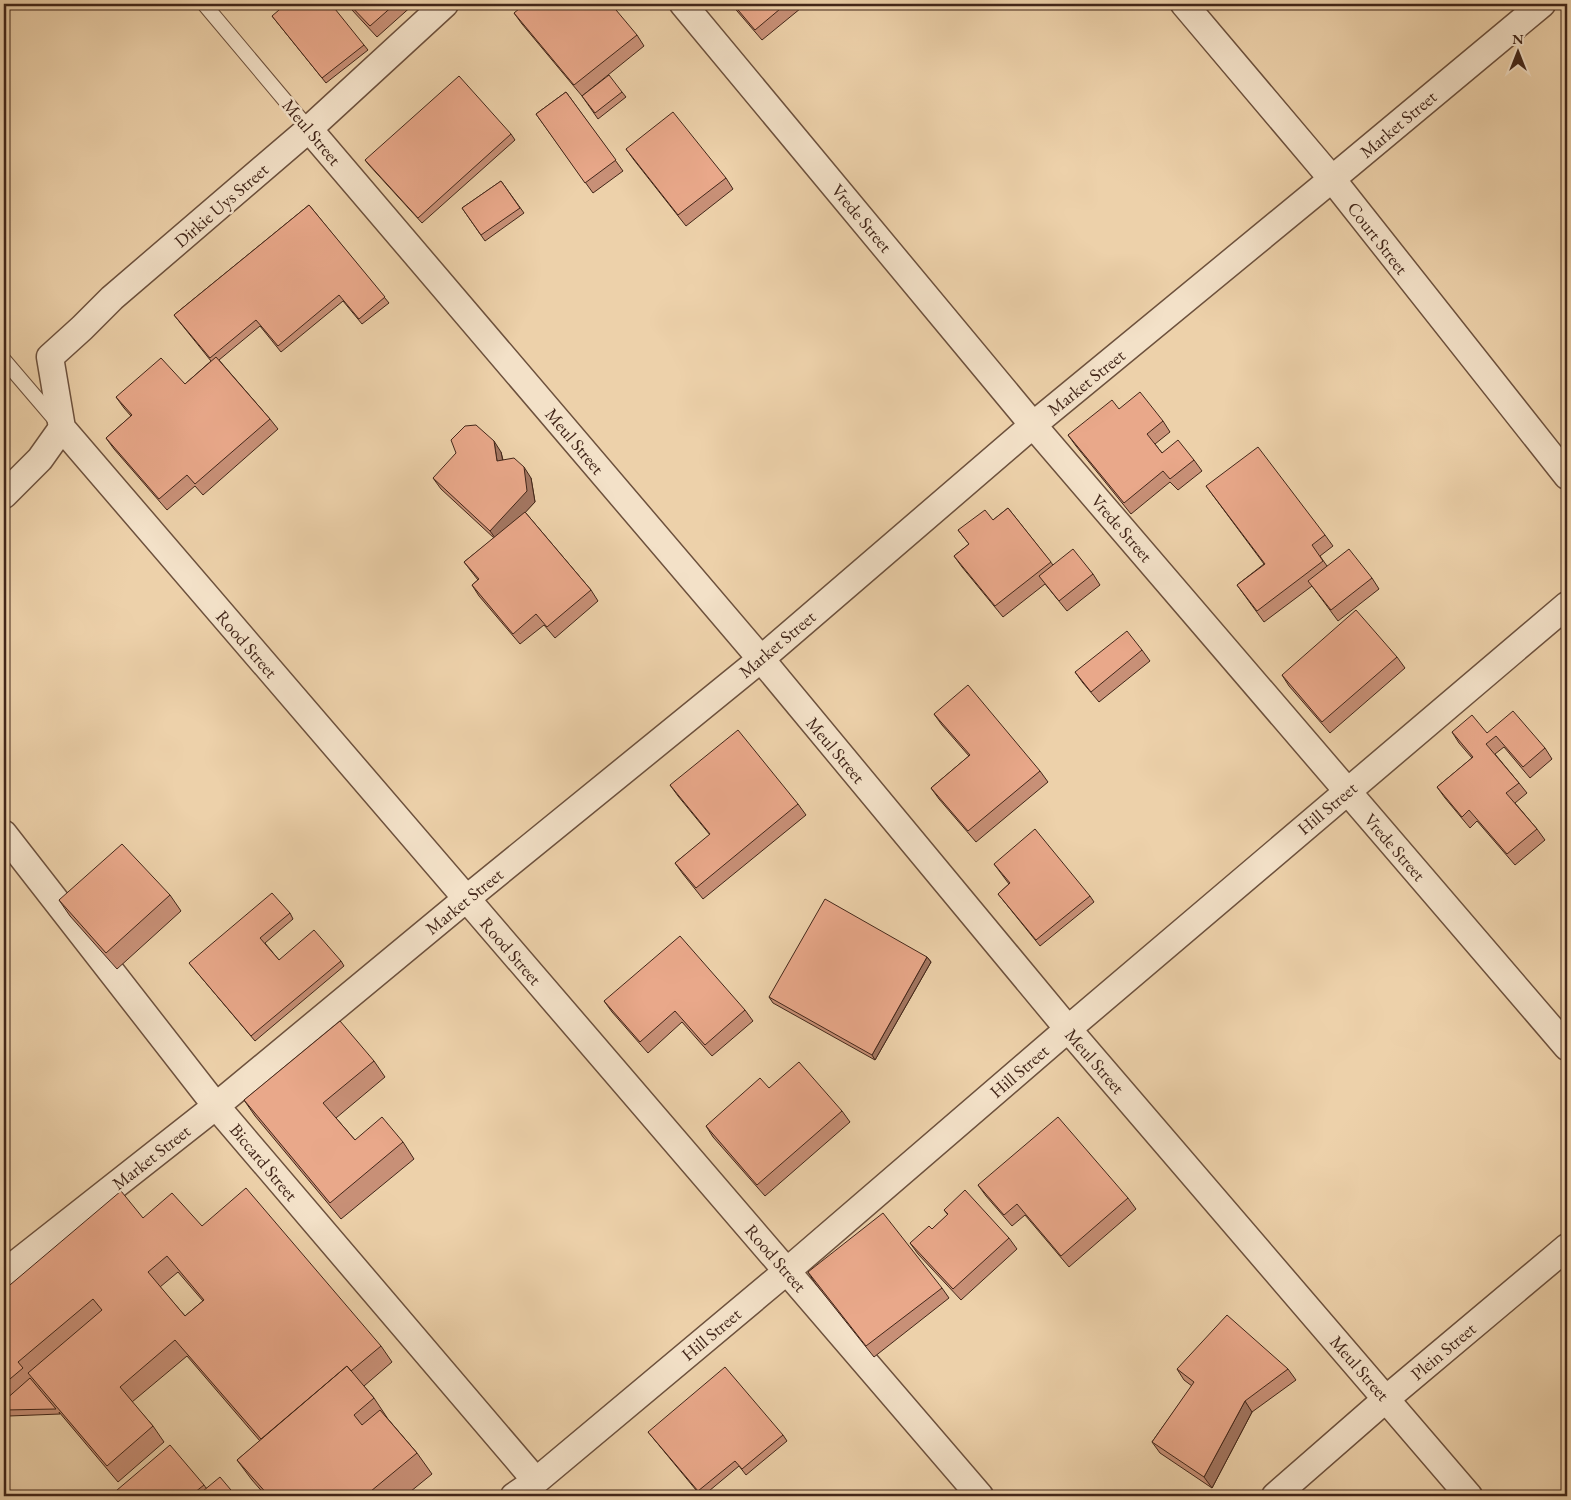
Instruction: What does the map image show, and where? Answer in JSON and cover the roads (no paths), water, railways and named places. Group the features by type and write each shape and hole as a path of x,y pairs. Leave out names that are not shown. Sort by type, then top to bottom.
{"street":[{"name":"Dirkie Uys Street","path":"62,428 50,357 112,298 309,129 445,4"},
{"name":"Vrede Street","path":"684,4 1033,425 1567,1047"},
{"name":"Court Street","path":"1184,4 1332,179 1567,476"},
{"name":"Market Street","path":"4,1273 216,1106 760,659 1033,425 1542,4"},
{"name":"Meul Street","path":"309,129 760,659 1068,1029 1469,1496"},
{"path":"4,495 40,459 62,428"},
{"name":"Rood Street","path":"62,428 980,1496"},
{"name":"Hill Street","path":"514,1496 536,1481 787,1271 1567,604"},
{"name":"Biccard Street","path":"4,834 216,1106 536,1481"},
{"name":"Plein Street","path":"1276,1496 1386,1399 1567,1248"}],"lane":[{"name":"Meul Street","path":"204,4 309,129"},
{"name":"Rood Street","path":"4,360 62,428"}]}
